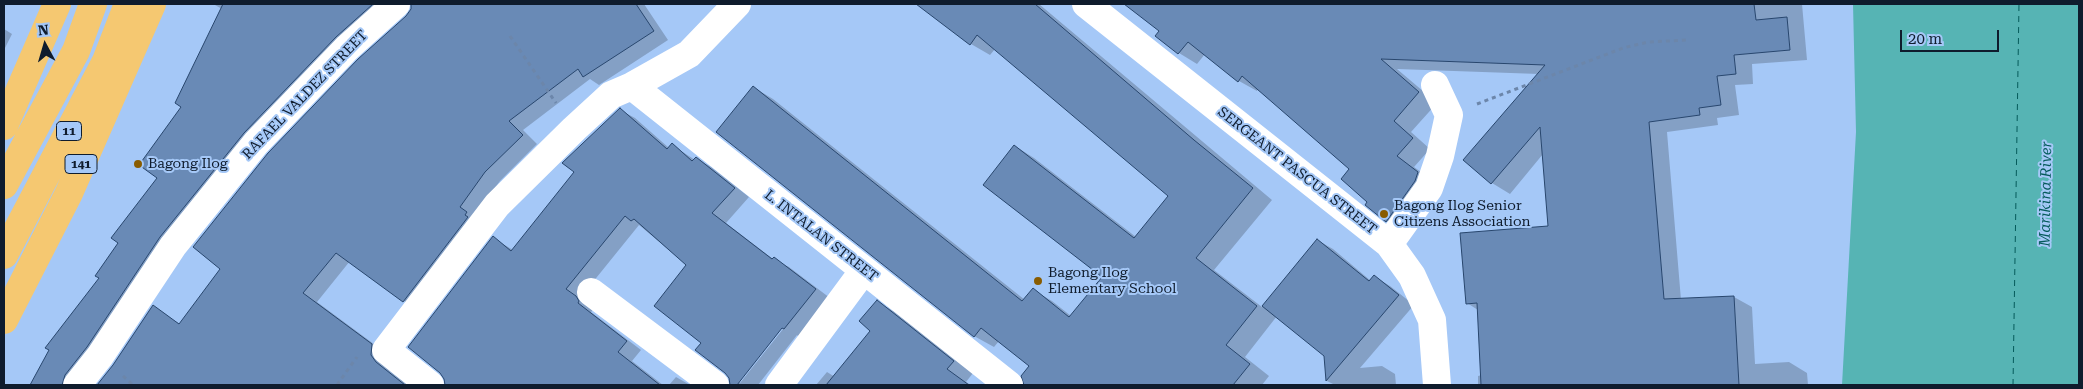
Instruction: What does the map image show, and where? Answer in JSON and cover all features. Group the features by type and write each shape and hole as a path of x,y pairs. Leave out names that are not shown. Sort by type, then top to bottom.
{"main road":[{"path":"4,126 57,4"},
{"name":"11","path":"4,185 76,51 93,4"},
{"name":"11","path":"4,255 106,61 128,4"},
{"name":"141","path":"4,320 69,193 152,4"}],"street":[{"name":"RAFAEL VALDEZ STREET","path":"77,385 100,356 173,246 256,144 347,48 396,4"},
{"path":"430,385 386,350 497,205 611,95 632,86 689,54 737,4"},
{"name":"SERGEANT PASCUA STREET","path":"1086,4 1389,244 1412,276 1432,320 1436,385"},
{"path":"1389,244 1429,188 1440,156 1449,114 1435,85"},
{"name":"L. INTALAN STREET","path":"632,86 1008,385"},
{"path":"779,385 864,270"},
{"path":"591,292 715,385"}],"path":[{"path":"510,36 574,129"},
{"path":"1449,114 1622,48 1648,42 1688,40"}],"water":[{"name":"Marikina River","path":"1853,4 2079,4 2079,385 1842,385 1856,132"}],"building":[{"path":"223,4 373,4 336,37 244,133 160,237 87,347 65,375 62,385 30,385 49,350 45,348 99,278 95,276 118,243 111,238 157,178 139,165 181,107 175,103"},
{"path":"411,4 636,4 654,31 583,77 578,69 509,121 523,135 485,172 460,207 467,212 465,215 468,217 403,302 336,253 303,293 372,344 371,355 376,362 405,385 97,385 113,365 153,305 179,324 220,269 193,247 268,153 358,59 406,16 411,9"},
{"path":"916,4 1035,4 1253,188 1196,258 1257,306 1226,345 1250,364 1233,385 1024,385 1021,376 1029,366 981,328 974,337 716,132 753,86 1022,301 1033,288 1069,317 1102,277 983,185 1014,145 1134,238 1168,196 977,35 970,45"},
{"path":"1124,4 1754,4 1756,20 1787,17 1790,50 1734,55 1736,74 1717,76 1721,105 1699,108 1700,115 1649,122 1664,299 1734,296 1739,385 1481,385 1477,303 1466,304 1460,233 1548,226 1540,127 1491,184 1463,160 1545,65 1381,59 1419,92 1394,121 1413,138 1397,156 1418,172 1415,181 1386,222 1365,205 1367,202 1341,179 1349,169 1242,76 1238,82 1188,42 1178,54 1155,36 1159,31"},
{"path":"620,108 667,149 672,143 692,161 696,157 735,188 712,213 772,259 774,257 816,289 737,385 730,385 729,378 725,373 695,350 701,343 654,306 686,265 634,219 631,221 625,216 566,289 576,296 579,301 578,303 627,341 618,352 660,385 445,385 440,373 408,347 493,236 511,251 574,172 562,163"},
{"path":"1317,239 1369,281 1374,275 1399,295 1326,381 1324,356 1262,306"},
{"path":"877,300 954,361 947,369 969,385 826,385 870,331 859,321"}],"ferry route":[{"path":"2013,385 2019,4"}],"place":[{"name":"Bagong Ilog","path":"138,164"},
{"name":"Bagong Ilog Senior Citizens Association","path":"1384,214"},
{"name":"Bagong Ilog Elementary School","path":"1038,281"}]}
